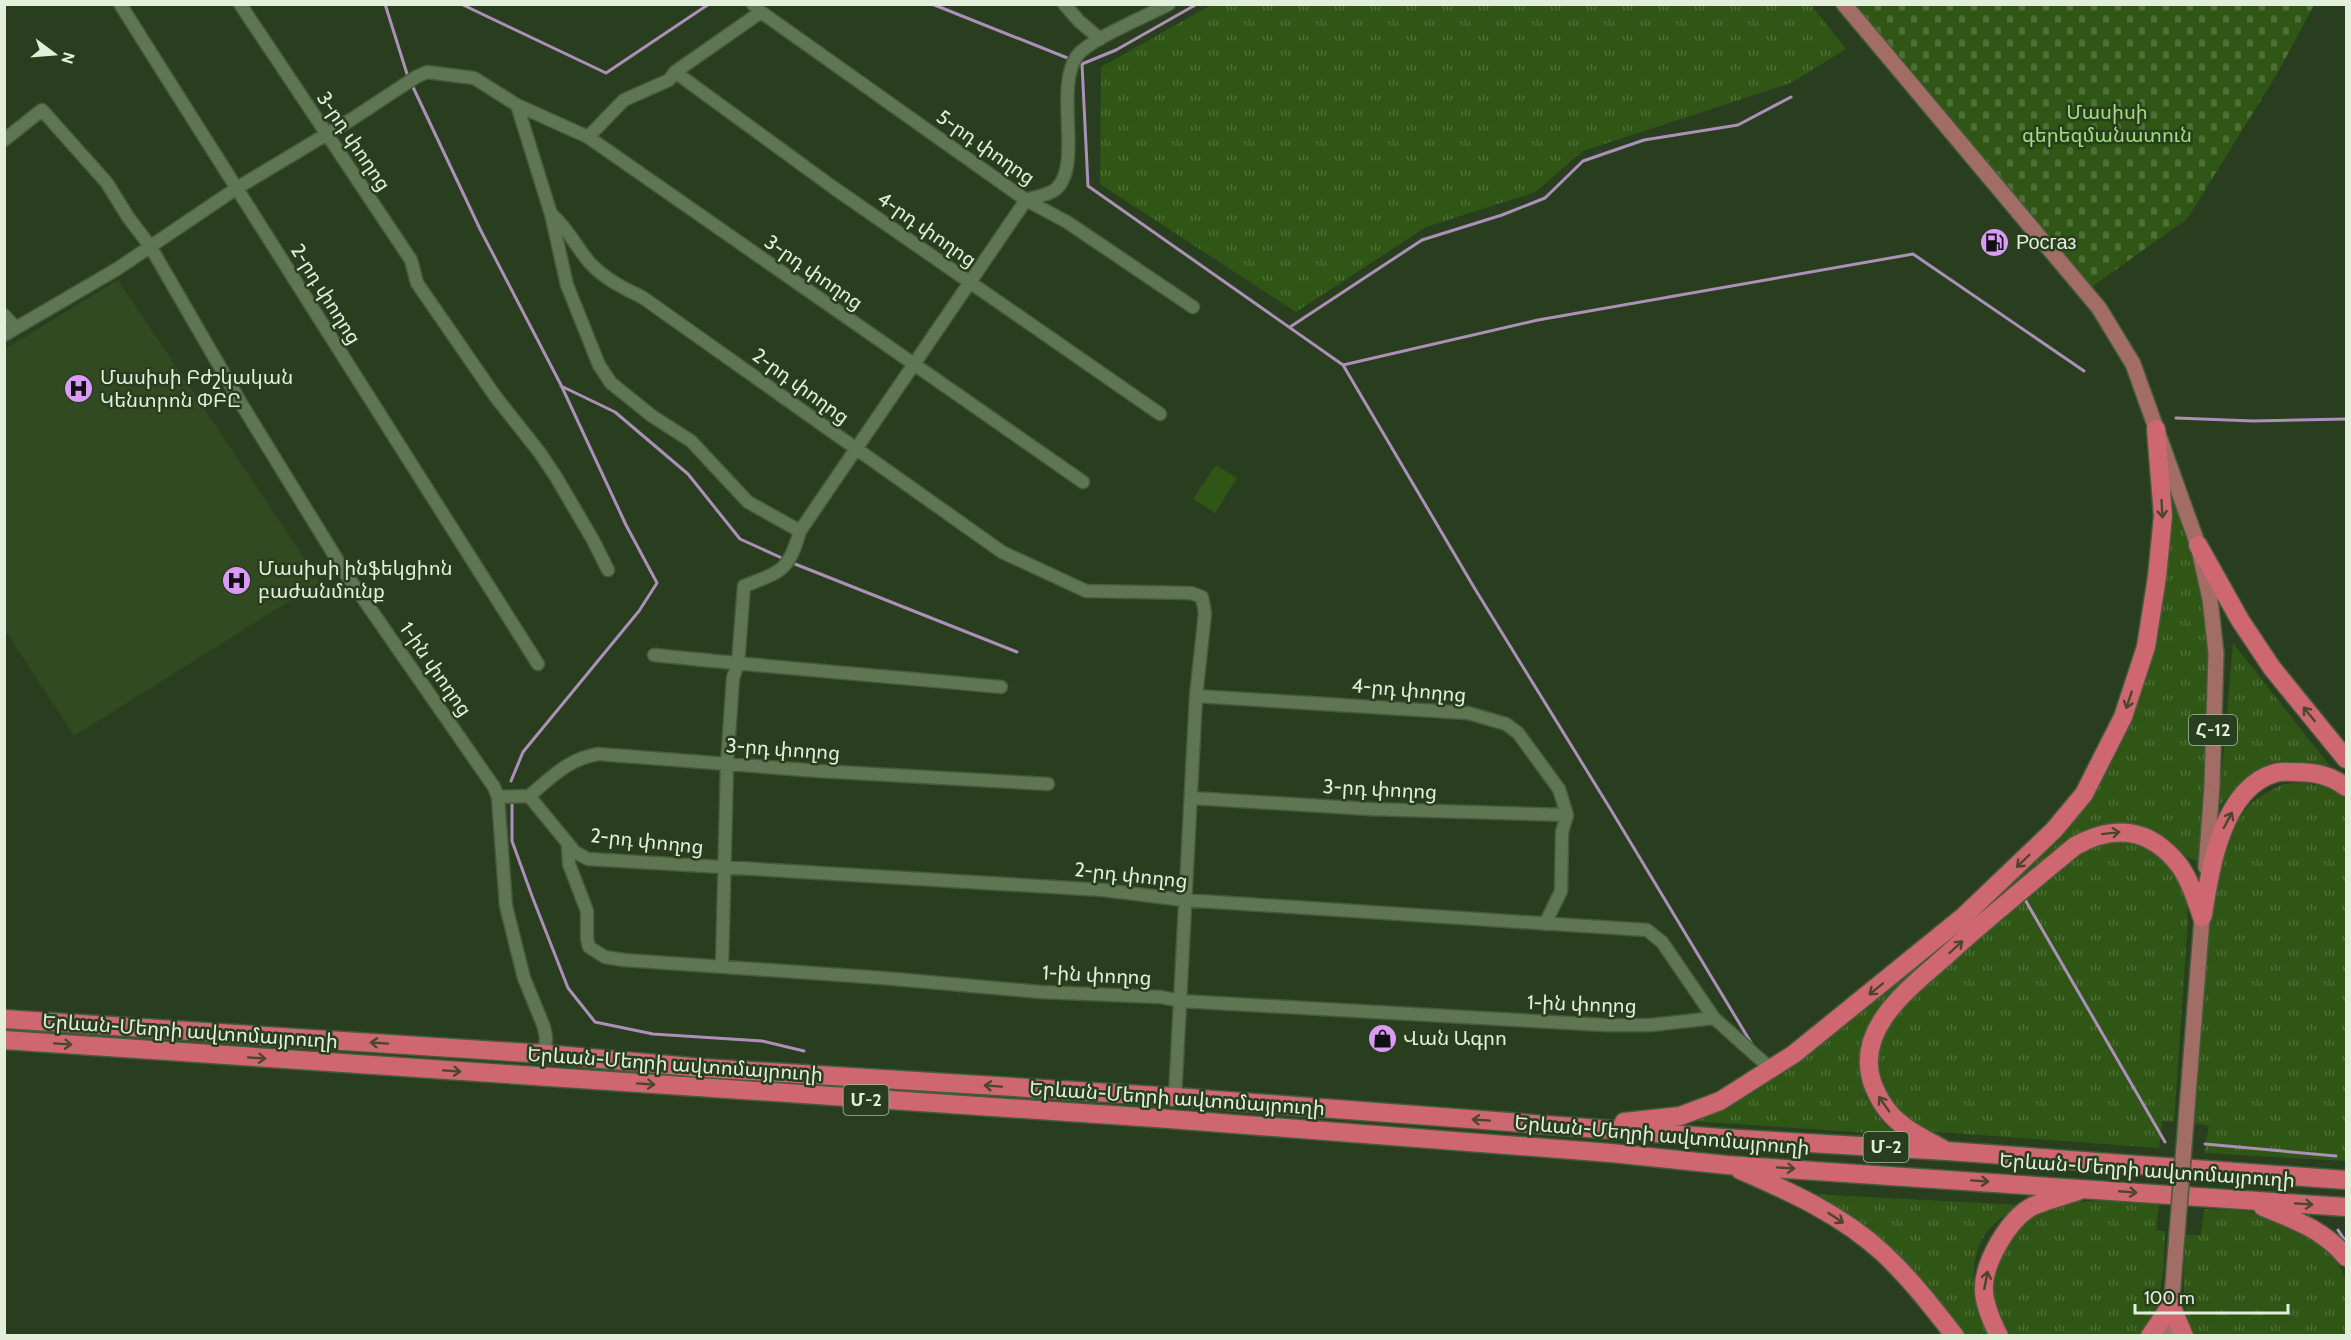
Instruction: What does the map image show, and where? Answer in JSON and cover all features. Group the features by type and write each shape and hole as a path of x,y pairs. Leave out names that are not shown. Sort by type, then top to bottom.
{"highway":[{"path":"1602,1128 1624,1121 1680,1116 1720,1101 1794,1054 1963,917 2054,830 2084,794 2123,717 2146,647 2157,577 2163,516 2156,429"},
{"path":"2198,545 2240,620 2272,668 2346,759"},
{"path":"2202,917 2217,842 2238,802 2252,785 2276,772 2312,772 2336,779 2346,787"},
{"path":"1947,1151 1900,1124 1887,1111 1876,1094 1870,1074 1870,1051 1875,1030 1888,1010 1985,920 2075,846 2091,837 2122,832 2146,838 2180,866 2188,880 2202,917"},
{"name":"Երևան-Մեղրի ավտոմայրուղի","path":"4,1019 545,1054 703,1068 1175,1097 2346,1180"},
{"name":"Երևան-Մեղրի ավտոմայրուղի","path":"4,1040 1156,1118 1611,1153 1727,1165 2346,1207"},
{"path":"1727,1165 1815,1204 1857,1232 1914,1284 1956,1335"},
{"path":"1999,1335 1994,1326 1984,1291 1989,1262 1999,1240 2019,1217 2032,1207 2087,1188"},
{"path":"2248,1200 2303,1222 2323,1234 2346,1257"},
{"path":"2150,1335 2171,1305"},
{"path":"2171,1305 2184,1335"}],"main road":[{"name":"Հ-12","path":"1844,4 2099,308 2133,364 2198,545 2210,599 2216,653 2212,786 2171,1305"},
{"path":"2169,1335 2171,1305"}],"street":[{"name":"2-րդ փողոց","path":"120,4 538,664"},
{"name":"3-րդ փողոց","path":"240,4 411,260 417,283 495,396 556,477 608,570"},
{"path":"1064,4 1078,21 1100,39"},
{"path":"722,967 727,765 733,678 738,664 744,585 783,570 793,556 800,531 1026,200 1054,190 1064,180 1069,138 1067,85 1078,53 1100,39 1169,4"},
{"path":"588,137 624,100 669,80 675,72 757,8"},
{"name":"5-րդ փողոց","path":"757,8 1026,200 1067,222 1193,307"},
{"name":"3-րդ փողոց","path":"326,134 416,76 427,72 474,78 518,105 588,137 1083,482"},
{"name":"4-րդ փողոց","path":"675,72 970,283 1160,414"},
{"name":"2-րդ փողոց","path":"518,105 551,214 564,226 590,262 614,284 642,297 1002,552 1086,591 1191,593 1202,597 1205,613 1196,696"},
{"name":"1-ին փողոց","path":"4,140 42,110 108,183 128,217 150,246 242,405 346,574 489,781 498,797 506,906 524,978 544,1027 545,1054"},
{"path":"4,335 117,269 237,188 326,134"},
{"path":"551,214 567,285 599,365 611,383 652,416 691,441 748,502 800,531"},
{"path":"4,315 16,328"},
{"path":"654,655 1001,687"},
{"path":"1175,1097 1196,696"},
{"name":"4-րդ փողոց","path":"1196,696 1457,712 1506,724 1518,733 1559,789 1567,815"},
{"name":"3-րդ փողոց","path":"529,796 561,769 580,757 589,755 624,755 727,765 1048,784"},
{"name":"2-րդ փողոց","path":"529,796 575,852 588,859 1103,890 1184,900 1647,930 1662,942 1714,1018 1771,1069"},
{"path":"498,797 529,796"},
{"name":"3-րդ փողոց","path":"1191,798 1370,809 1567,815"},
{"path":"1545,924 1561,891 1562,832 1567,815"},
{"name":"1-ին փողոց","path":"568,844 569,864 587,910 589,947 605,957 624,960 883,978 1041,992 1161,997 1181,1001 1345,1009 1497,1020 1651,1025 1714,1018"}],"shaded area":[{"path":"118,280 320,582 74,736 5,630 5,349"}],"green space":[{"path":"1211,5 1811,5 1846,49 1791,83 1583,151 1535,192 1426,227 1296,312 1100,184 1101,67"},
{"name":"Մասիսի գերեզմանատուն","path":"1855,5 2314,5 2277,74 2187,219 2090,288 1864,19"},
{"path":"1216,465 1237,478 1215,513 1193,499"},
{"path":"2168,478 2200,567 2211,648 2198,862 2183,854 2159,835 2137,825 2114,823 2092,828 2070,839 1930,953 1884,1004 1860,1049 1866,1097 1884,1124 1900,1135 1678,1120 1721,1104 1962,917 2086,788 2150,655 2173,523"},
{"path":"2233,643 2330,766 2290,761 2269,764 2249,777 2219,806"},
{"path":"2305,783 2330,788 2346,799 2346,1161 2204,1153 2209,1126 2194,1123 2208,942 2214,892 2224,841 2249,805 2262,795 2283,784"},
{"path":"2119,836 2143,841 2181,878 2186,896 2188,920 2174,1122 2162,1121 2159,1148 1926,1131 1905,1119 1894,1108 1878,1077 1875,1057 1882,1036 1894,1015 1937,969 2079,852"},
{"path":"1812,1194 2021,1205 2001,1218 1988,1231 1979,1246 1974,1271 1975,1299 1988,1335 1963,1335"},
{"path":"2095,1201 2159,1203 2156,1231 2165,1231 2163,1272 2154,1311 2142,1335 2006,1336 1999,1322 1991,1285 2002,1249 2028,1217 2058,1203"},
{"path":"2204,1209 2245,1211 2265,1216 2295,1228 2322,1246 2333,1257 2346,1284 2348,1303 2346,1335 2192,1335 2184,1298 2186,1235 2201,1235"}],"waterway":[{"path":"385,4 408,77"},
{"path":"461,4 606,73 709,4"},
{"path":"932,4 1070,59"},
{"path":"1076,62 1082,64 1116,50 1197,4"},
{"path":"1082,64 1088,186 1343,365 1538,320 1913,254 2084,371"},
{"path":"412,85 480,229 561,385 626,525 657,583 639,611 523,752 511,781"},
{"path":"1290,327 1422,240 1502,215 1545,198 1583,161 1644,140 1738,125 1791,97"},
{"path":"1343,365 1475,589 1753,1046"},
{"path":"561,386 615,412 688,474 740,539 784,559"},
{"path":"2176,418 2253,421 2346,419"},
{"path":"790,562 1017,652"},
{"path":"512,804 512,841 532,896 568,988 595,1022 653,1034 762,1041 804,1051"},
{"path":"2024,898 2165,1142"},
{"path":"2205,1144 2336,1156"},
{"path":"2338,1230 2346,1242"}],"place":[{"name":"Росгаз","path":"1995,242"},
{"name":"Մասիսի Բժշկական Կենտրոն ՓԲԸ","path":"79,388"},
{"name":"Մասիսի ինֆեկցիոն բաժանմունք","path":"237,580"},
{"name":"Վան Ագրո","path":"1382,1038"}]}
